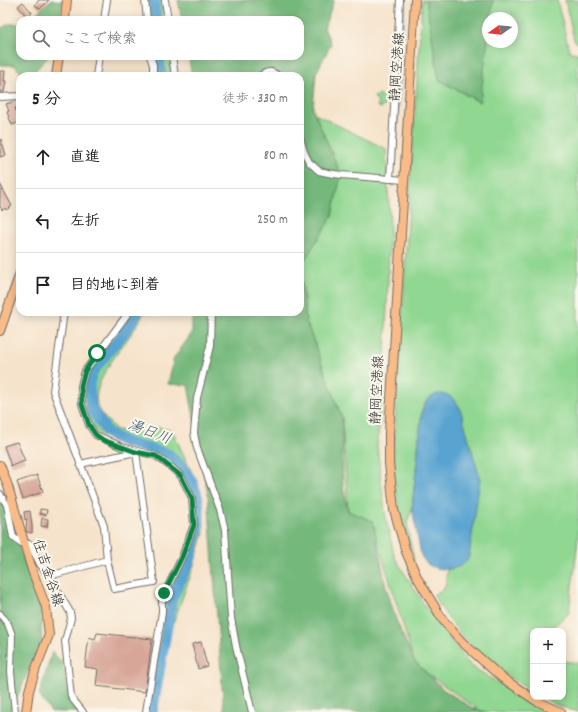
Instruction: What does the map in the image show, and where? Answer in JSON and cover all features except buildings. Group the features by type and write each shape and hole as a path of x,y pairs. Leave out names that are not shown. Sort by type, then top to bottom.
{"main road":[{"path":"65,16 67,0"},
{"name":"静岡空港線","path":"415,0 389,433 391,493 406,552 418,579 443,620 462,642 501,678 535,700 561,712"},
{"path":"57,72 58,60"},
{"path":"0,331 16,285"},
{"name":"住吉金谷線","path":"0,465 8,486 23,544 46,607 49,635 36,668 26,712"}],"street":[{"path":"105,16 107,0"},
{"path":"145,0 147,16"},
{"path":"165,0 167,16"},
{"path":"390,179 400,0"},
{"path":"97,72 98,60"},
{"path":"151,60 153,72"},
{"path":"173,60 174,72"},
{"path":"0,97 16,96"},
{"path":"304,152 309,162 319,171 328,174 404,180"},
{"path":"63,316 53,391 104,526 107,560 114,589 154,582 136,452"},
{"path":"126,316 117,330 97,353 85,371 81,386 82,404 89,425 96,435 103,440 136,452 156,456 181,476 192,498 194,525 182,557 162,601 162,612 146,712"},
{"path":"212,316 210,346 197,398 194,433 197,448 220,510 225,530 231,618 236,646 252,712"},
{"path":"80,464 136,452"},
{"path":"0,494 7,505 13,536 23,544 30,544 40,564 50,576 70,612 71,618 65,641 71,697 83,712"},
{"path":"50,576 107,560"},
{"path":"0,614 8,624 12,635 11,672 15,712"}],"green space":[{"path":"51,0 63,1 60,16 33,16"},
{"path":"147,0 162,0 164,16 149,16"},
{"path":"178,0 334,0 324,28 331,44 316,73 313,109 341,175 332,217 304,261 304,72 191,72 189,60 304,60 304,16 181,16"},
{"path":"422,0 426,0 439,80 479,102 487,48 518,48 518,12 492,12 493,0 557,0 569,50 571,52 578,53 578,539 569,613 552,628 530,628 530,690 499,669 478,651 450,621 433,595 445,588 447,569 454,568 422,410 412,508 407,523 414,561 396,492 394,461"},
{"path":"426,0 493,0 492,12 482,12 482,48 487,48 480,102 439,80"},
{"path":"565,0 578,0 578,44 574,40"},
{"path":"9,24 16,24 16,60 45,60 34,72 20,72 14,65 0,65 0,29"},
{"path":"152,60 170,60 171,72 154,72"},
{"path":"379,95 385,101 384,106 380,108 377,106 378,103 374,97"},
{"path":"315,114 386,149 390,226 384,383 377,446 386,520 395,558 425,606 470,665 534,706 548,712 486,712 479,710 429,675 414,661 374,530 348,511 342,418 306,321 304,300 304,250 341,175"},
{"path":"304,303 306,321 342,418 343,487 348,511 373,521 386,587 397,622 414,661 444,690 474,709 486,712 224,712 208,495 188,385 168,384 174,358 192,333 192,316 304,316"},
{"path":"129,316 142,316 112,361 98,388 96,401 100,412 117,430 139,433 156,427 172,430 201,492 204,533 166,643 157,712 146,712 167,599 196,525 193,497 181,471 161,456 102,436 90,424 85,407 82,381 97,355 114,337"},
{"path":"0,494 40,603 42,642 10,712 0,712"},
{"path":"52,652 61,661 70,698 83,712 51,712 39,695"},
{"path":"566,661 578,663 578,712 556,705 547,700 566,700"}],"water":[{"path":"436,394 451,396 460,408 480,479 469,557 467,561 460,566 451,569 432,567 423,559 412,508 422,410 427,400"}],"waterway":[{"name":"湯日川","path":"154,0 156,16"},
{"path":"395,157 404,0"},
{"name":"湯日川","path":"159,60 161,72"},
{"name":"湯日川","path":"135,316 132,322 93,371 89,384 91,409 109,434 125,442 168,454 180,465 192,481 197,496 199,509 199,526 190,560 172,598 152,712"}],"route":[{"path":"97,353 85,371 81,386 82,404 89,425 96,435 103,440 136,452 156,456 181,476 192,498 194,525 182,557 164,593"}]}
